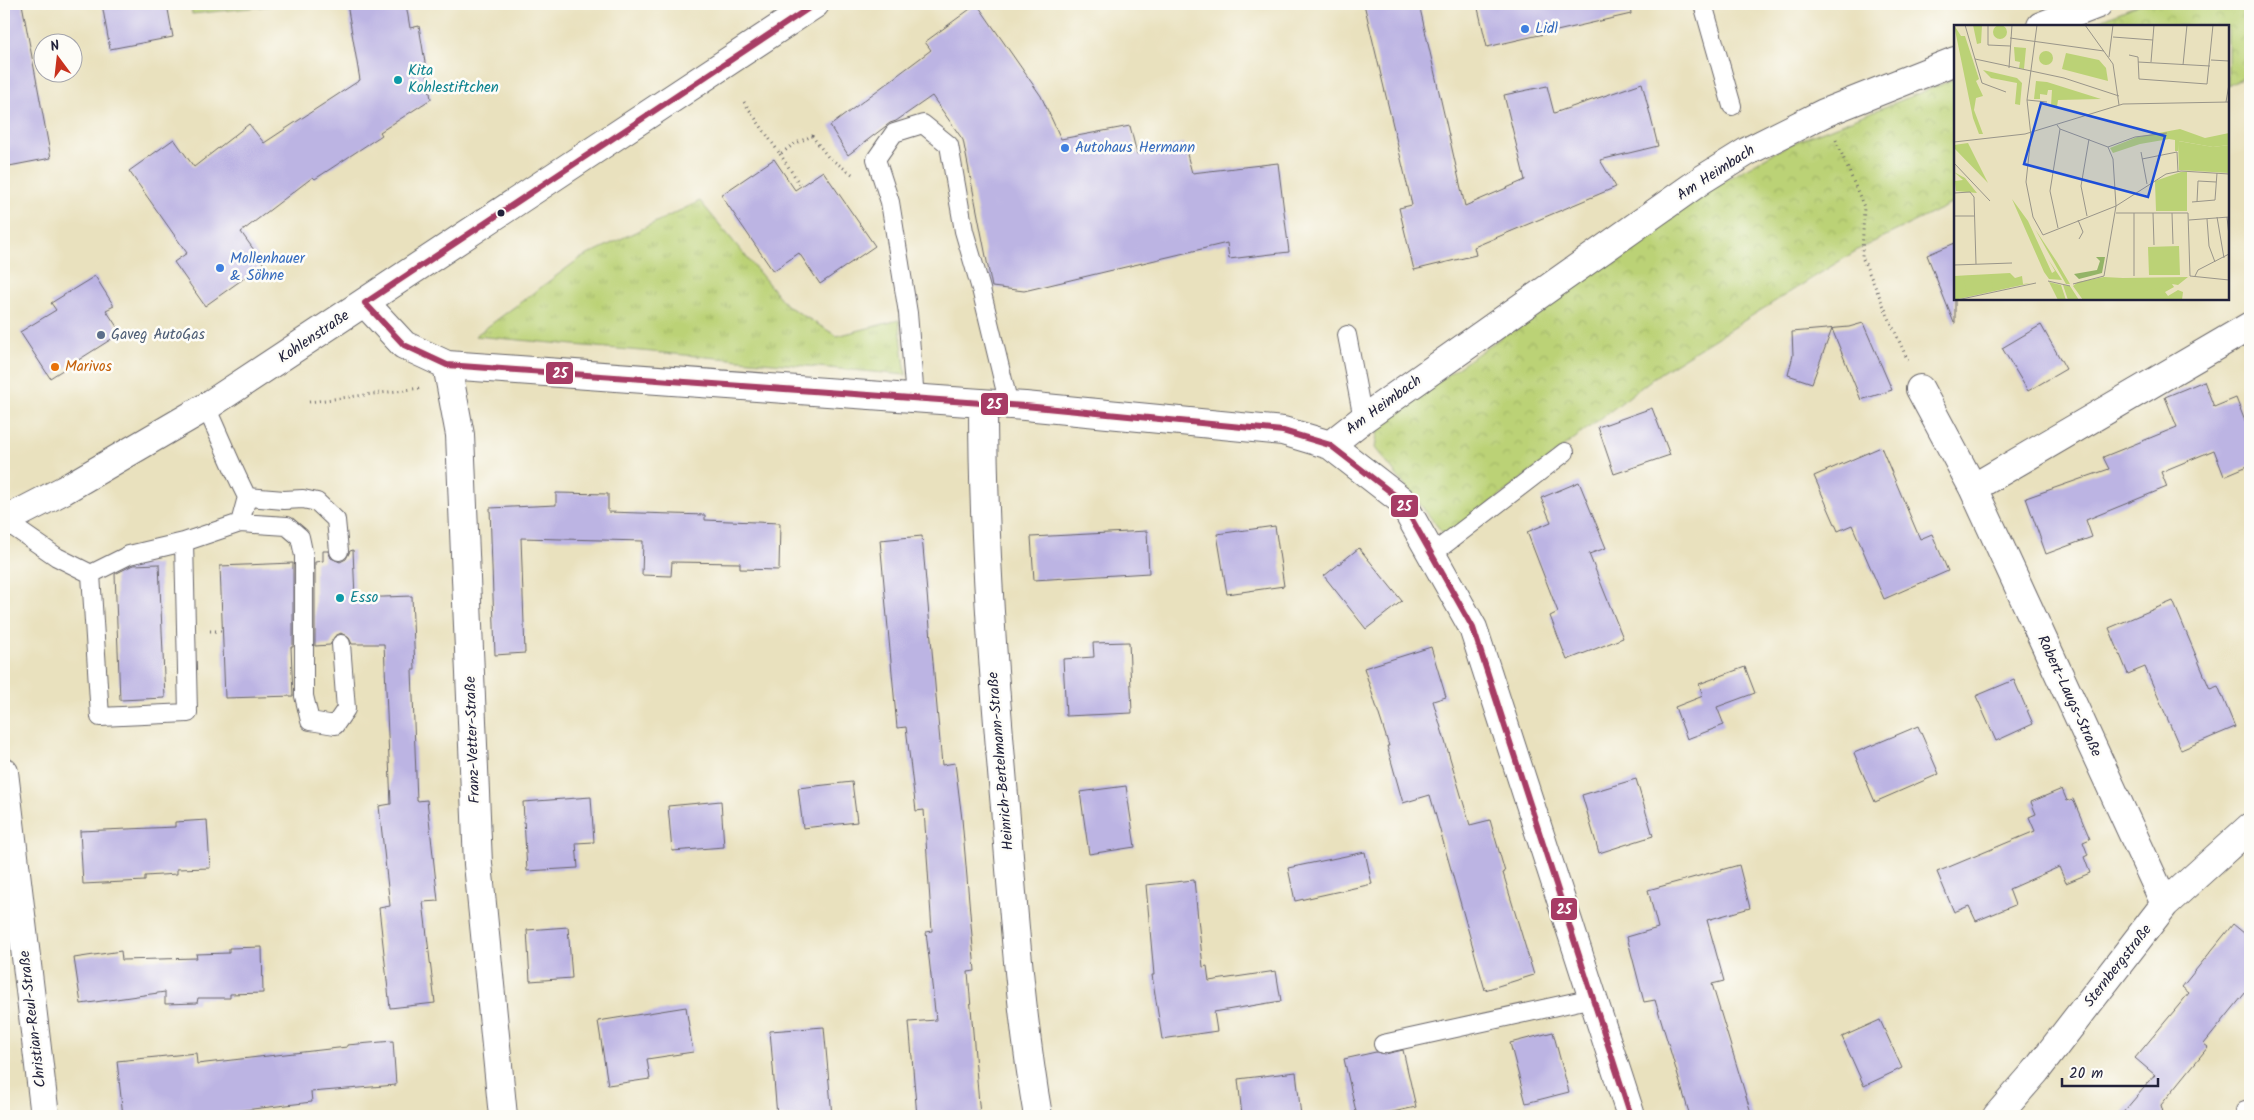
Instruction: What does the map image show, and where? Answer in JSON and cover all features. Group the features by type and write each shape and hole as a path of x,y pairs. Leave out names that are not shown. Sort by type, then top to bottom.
{"street":[{"name":"Kohlenstraße","path":"4,521 64,490 206,408 815,4"},
{"path":"2044,25 2098,4"},
{"name":"Am Heimbach","path":"365,303 404,345 448,365 996,405 1283,431 1330,445 1363,419 1703,179 1748,151 1824,113 1954,61"},
{"path":"1973,488 2250,326"},
{"name":"Franz-Vetter-Straße","path":"448,365 460,435 478,864 503,1116"},
{"name":"Robert-Laugs-Straße","path":"1920,389 1973,488 2165,904"},
{"name":"Heinrich-Bertelmann-Straße","path":"996,405 983,488 995,689 1020,981 1038,1116"},
{"path":"1330,445 1401,500 1473,628 1631,1116"},
{"name":"Christian-Reul-Straße","path":"4,772 7,828 45,1116"},
{"name":"Sternbergstraße","path":"1997,1116 2036,1071 2165,904 2250,827"}],"lane":[{"path":"1702,4 1732,106"},
{"path":"916,399 908,313 890,202 876,158 894,133 923,124 949,145 964,230 981,289 996,405"},
{"path":"1347,335 1363,419"},
{"path":"206,408 247,497 240,523"},
{"path":"1432,554 1565,452"},
{"path":"247,497 284,500 303,499 317,502 336,520 339,551"},
{"path":"4,521 57,557 91,574"},
{"path":"91,574 129,555 184,542 240,523 287,526 300,537 304,556 304,696 310,722 335,725 346,709 341,644"},
{"path":"91,574 100,717 188,713 184,542"},
{"path":"1383,1044 1593,998"}],"path":[{"path":"744,102 800,186"},
{"path":"1824,113 1864,207 1862,257 1920,389"},
{"path":"780,154 796,143 812,136 828,157 855,176"},
{"path":"309,402 421,388 448,365"}],"green space":[{"path":"191,4 287,4 192,14"},
{"path":"2140,4 2250,4 2250,73 2229,85 2229,25 2088,25"},
{"path":"1954,79 1954,202 1859,249 1660,373 1446,537 1375,448 1379,423 1726,180 1788,145"},
{"path":"700,201 786,305 837,336 899,320 906,375 475,336 579,259"}],"building":[{"path":"4,4 22,4 32,57 32,82 37,82 51,158 4,167"},
{"path":"102,4 167,4 173,37 110,49"},
{"path":"347,4 406,4 410,28 419,26 431,99 380,132 382,135 315,179 313,177 241,232 264,264 205,306 174,262 187,253 129,171 174,139 194,167 249,124 264,143 360,80"},
{"name":"Autohaus Hermann","path":"977,4 1041,96 1061,139 1130,126 1137,154 1184,143 1192,173 1278,163 1289,252 1229,259 1227,243 1024,291 992,287 963,140 932,96 896,121 890,123 848,155 830,126 931,50 925,42"},
{"path":"1364,4 1419,4 1465,206 1525,180 1504,95 1547,86 1554,113 1642,83 1658,146 1600,160 1616,187 1474,247 1476,255 1414,270 1399,208 1412,205"},
{"name":"Lidl","path":"1477,4 1630,4 1631,14 1487,47"},
{"path":"774,159 795,190 823,171 875,246 820,284 799,253 773,271 721,195"},
{"path":"1954,243 1955,323 1954,323 1927,255"},
{"path":"95,276 114,306 106,310 121,333 50,378 20,332 56,310 51,303"},
{"path":"1863,323 1892,390 1861,400 1832,329 1812,383 1788,375 1793,355 1792,332 1849,327"},
{"path":"2041,325 2066,369 2028,391 2002,348"},
{"path":"2204,381 2214,407 2236,398 2250,434 2250,465 2224,476 2214,450 2161,472 2167,487 2086,520 2092,537 2046,554 2026,498 2109,469 2103,457 2177,427 2165,397"},
{"path":"1652,408 1670,455 1614,474 1598,427"},
{"path":"1881,447 1920,539 1932,534 1948,571 1884,599 1852,525 1838,531 1814,476"},
{"path":"1579,482 1606,548 1589,554 1623,638 1567,660 1550,616 1558,612 1527,532 1551,522 1541,498"},
{"path":"556,493 608,494 608,512 705,515 705,520 780,523 779,570 740,569 740,563 672,562 671,576 642,575 643,541 521,538 525,653 495,655 490,508 556,505"},
{"path":"1275,526 1284,586 1227,594 1217,534"},
{"path":"1147,531 1149,573 1034,580 1031,537"},
{"path":"922,536 942,765 955,763 962,819 975,971 968,972 980,1116 917,1116 909,1022 936,1020 926,932 932,931 924,810 916,811 906,727 897,728 880,540"},
{"path":"1359,548 1402,601 1366,629 1324,576"},
{"path":"353,550 355,598 412,596 415,670 412,670 417,801 427,800 438,901 423,902 435,1003 390,1008 379,908 390,906 379,806 391,804 384,644 352,644 349,638 341,633 335,636 330,645 315,646 315,562 323,561 323,551 328,551 331,558 340,562 346,559 350,551"},
{"path":"293,563 293,647 291,647 293,696 225,698 220,566"},
{"path":"159,564 165,698 120,700 115,574 133,565"},
{"path":"2173,601 2210,689 2218,686 2235,727 2181,750 2145,667 2128,674 2109,628"},
{"path":"1129,642 1132,713 1066,716 1063,659 1094,657 1093,643"},
{"path":"1431,647 1446,697 1433,701 1470,825 1490,820 1505,872 1503,873 1534,975 1485,990 1430,795 1403,803 1387,746 1389,746 1364,668"},
{"path":"1745,667 1755,693 1717,707 1724,725 1687,739 1675,707 1703,696 1699,684"},
{"path":"2014,680 2033,724 1996,741 1976,696"},
{"path":"1918,726 1939,774 1875,802 1854,753"},
{"path":"1636,779 1653,836 1599,853 1582,795"},
{"path":"852,782 857,822 803,828 798,788"},
{"path":"1126,786 1135,847 1089,854 1080,792"},
{"path":"2062,789 2067,801 2073,799 2090,839 2083,842 2088,855 2084,857 2090,873 2066,883 2059,867 2009,889 2015,905 1976,921 1969,906 1954,912 1937,872 2035,831 2029,817 2036,814 2031,802"},
{"path":"591,797 594,842 576,843 578,868 527,871 523,802"},
{"path":"721,801 724,847 672,851 668,806"},
{"path":"207,820 210,868 177,869 177,874 145,876 145,881 83,884 80,831 175,827 175,822"},
{"path":"1365,852 1372,884 1295,901 1288,868"},
{"path":"1739,865 1750,908 1707,920 1724,981 1712,984 1752,1116 1690,1116 1655,1000 1644,1002 1627,937 1658,928 1648,890"},
{"path":"1194,880 1203,967 1207,966 1209,981 1276,971 1281,1001 1214,1012 1217,1031 1162,1039 1152,975 1154,975 1146,885"},
{"path":"2233,924 2250,938 2250,987 2204,1044 2208,1047 2161,1105 2164,1116 2120,1116 2155,1075 2135,1058 2189,993 2182,987"},
{"path":"568,927 572,978 530,981 527,930"},
{"path":"262,947 263,993 230,994 230,998 198,998 197,1003 165,1004 165,992 81,1004 74,958 121,951 122,960 197,958 196,954 229,953 229,948"},
{"path":"686,1007 693,1052 647,1059 650,1079 608,1085 598,1021"},
{"path":"1880,1020 1902,1068 1864,1086 1842,1037"},
{"path":"824,1027 832,1116 777,1116 770,1031"},
{"path":"1553,1032 1569,1092 1526,1103 1510,1043"},
{"path":"393,1041 396,1085 311,1092 312,1102 203,1116 123,1116 117,1061 196,1053 197,1064"},
{"path":"1403,1050 1416,1107 1374,1116 1357,1116 1344,1059 1376,1052 1385,1054"},
{"path":"1296,1072 1301,1116 1242,1116 1238,1079"}],"transit line":[{"name":"25","path":"365,303 815,4"},
{"name":"25","path":"365,303 404,345 447,365 1025,406 1283,431 1330,445 1401,500 1473,628 1631,1116"}],"place":[{"name":"Lidl","path":"1525,29"},
{"name":"Kita Kohlestiftchen","path":"398,80"},
{"name":"Autohaus Hermann","path":"1065,148"},
{"name":"Mollenhauer & Söhne","path":"220,268"},
{"name":"Gaveg AutoGas","path":"101,335"},
{"name":"Marivos","path":"55,367"},
{"name":"Esso","path":"340,598"}]}
